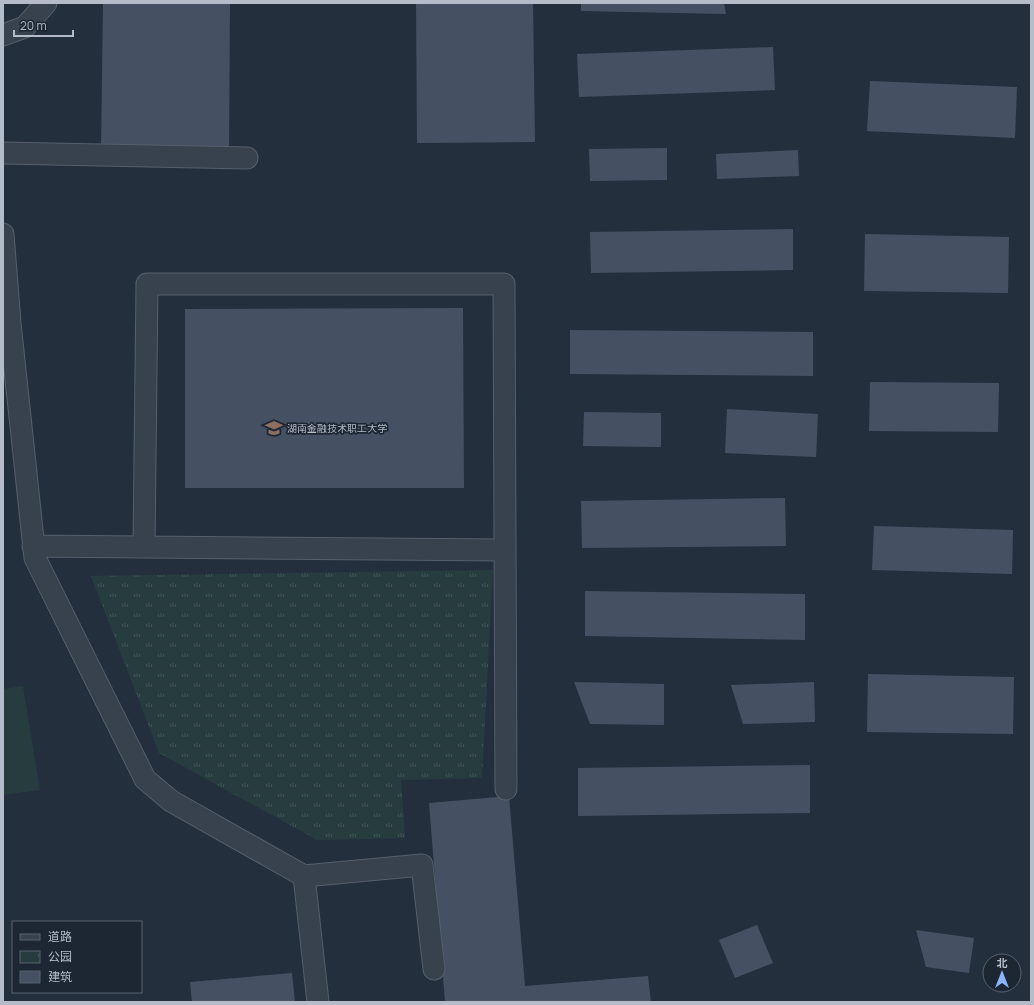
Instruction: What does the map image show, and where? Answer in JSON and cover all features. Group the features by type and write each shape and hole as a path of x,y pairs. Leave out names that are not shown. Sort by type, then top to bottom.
{"lane":[{"path":"3,35 25,27 46,3"},
{"path":"3,153 247,158"},
{"path":"3,234 10,323 35,558 145,780 171,801 304,876 422,865 434,969"},
{"path":"144,546 147,284 504,284 506,789"},
{"path":"33,546 504,550"},
{"path":"304,876 318,1002"}],"green space":[{"path":"493,570 482,778 401,780 405,838 317,840 159,753 91,576"},
{"path":"23,686 40,790 3,795 3,689"}],"building":[{"path":"103,3 230,3 229,152 101,151"},
{"path":"416,3 533,3 535,142 417,143"},
{"path":"581,3 724,3 726,14 581,11"},
{"path":"773,47 775,90 579,97 577,54"},
{"path":"870,81 1017,87 1015,138 867,131"},
{"path":"667,148 667,180 590,181 589,149"},
{"path":"798,150 799,176 717,179 716,154"},
{"path":"793,229 793,270 591,273 590,232"},
{"path":"865,234 1009,237 1008,293 864,291"},
{"path":"463,308 464,488 185,488 185,309"},
{"path":"570,330 813,332 813,376 570,374"},
{"path":"870,382 999,383 998,432 869,431"},
{"path":"727,409 818,414 816,457 725,453"},
{"path":"584,412 661,413 661,447 583,446"},
{"path":"785,498 786,546 582,548 581,501"},
{"path":"874,526 1013,530 1012,574 872,570"},
{"path":"585,591 805,594 805,640 585,636"},
{"path":"868,674 1014,677 1013,734 867,732"},
{"path":"574,682 664,684 664,725 590,724"},
{"path":"814,682 815,722 743,724 731,685"},
{"path":"810,765 810,813 578,816 578,768"},
{"path":"509,796 525,986 648,976 651,1002 445,1002 429,803"},
{"path":"757,925 773,963 735,978 719,940"},
{"path":"916,930 974,938 969,973 926,967"},
{"path":"292,973 295,1002 192,1002 190,982"}],"place":[{"name":"湖南金融技术职工大学","path":"274,428"}]}
